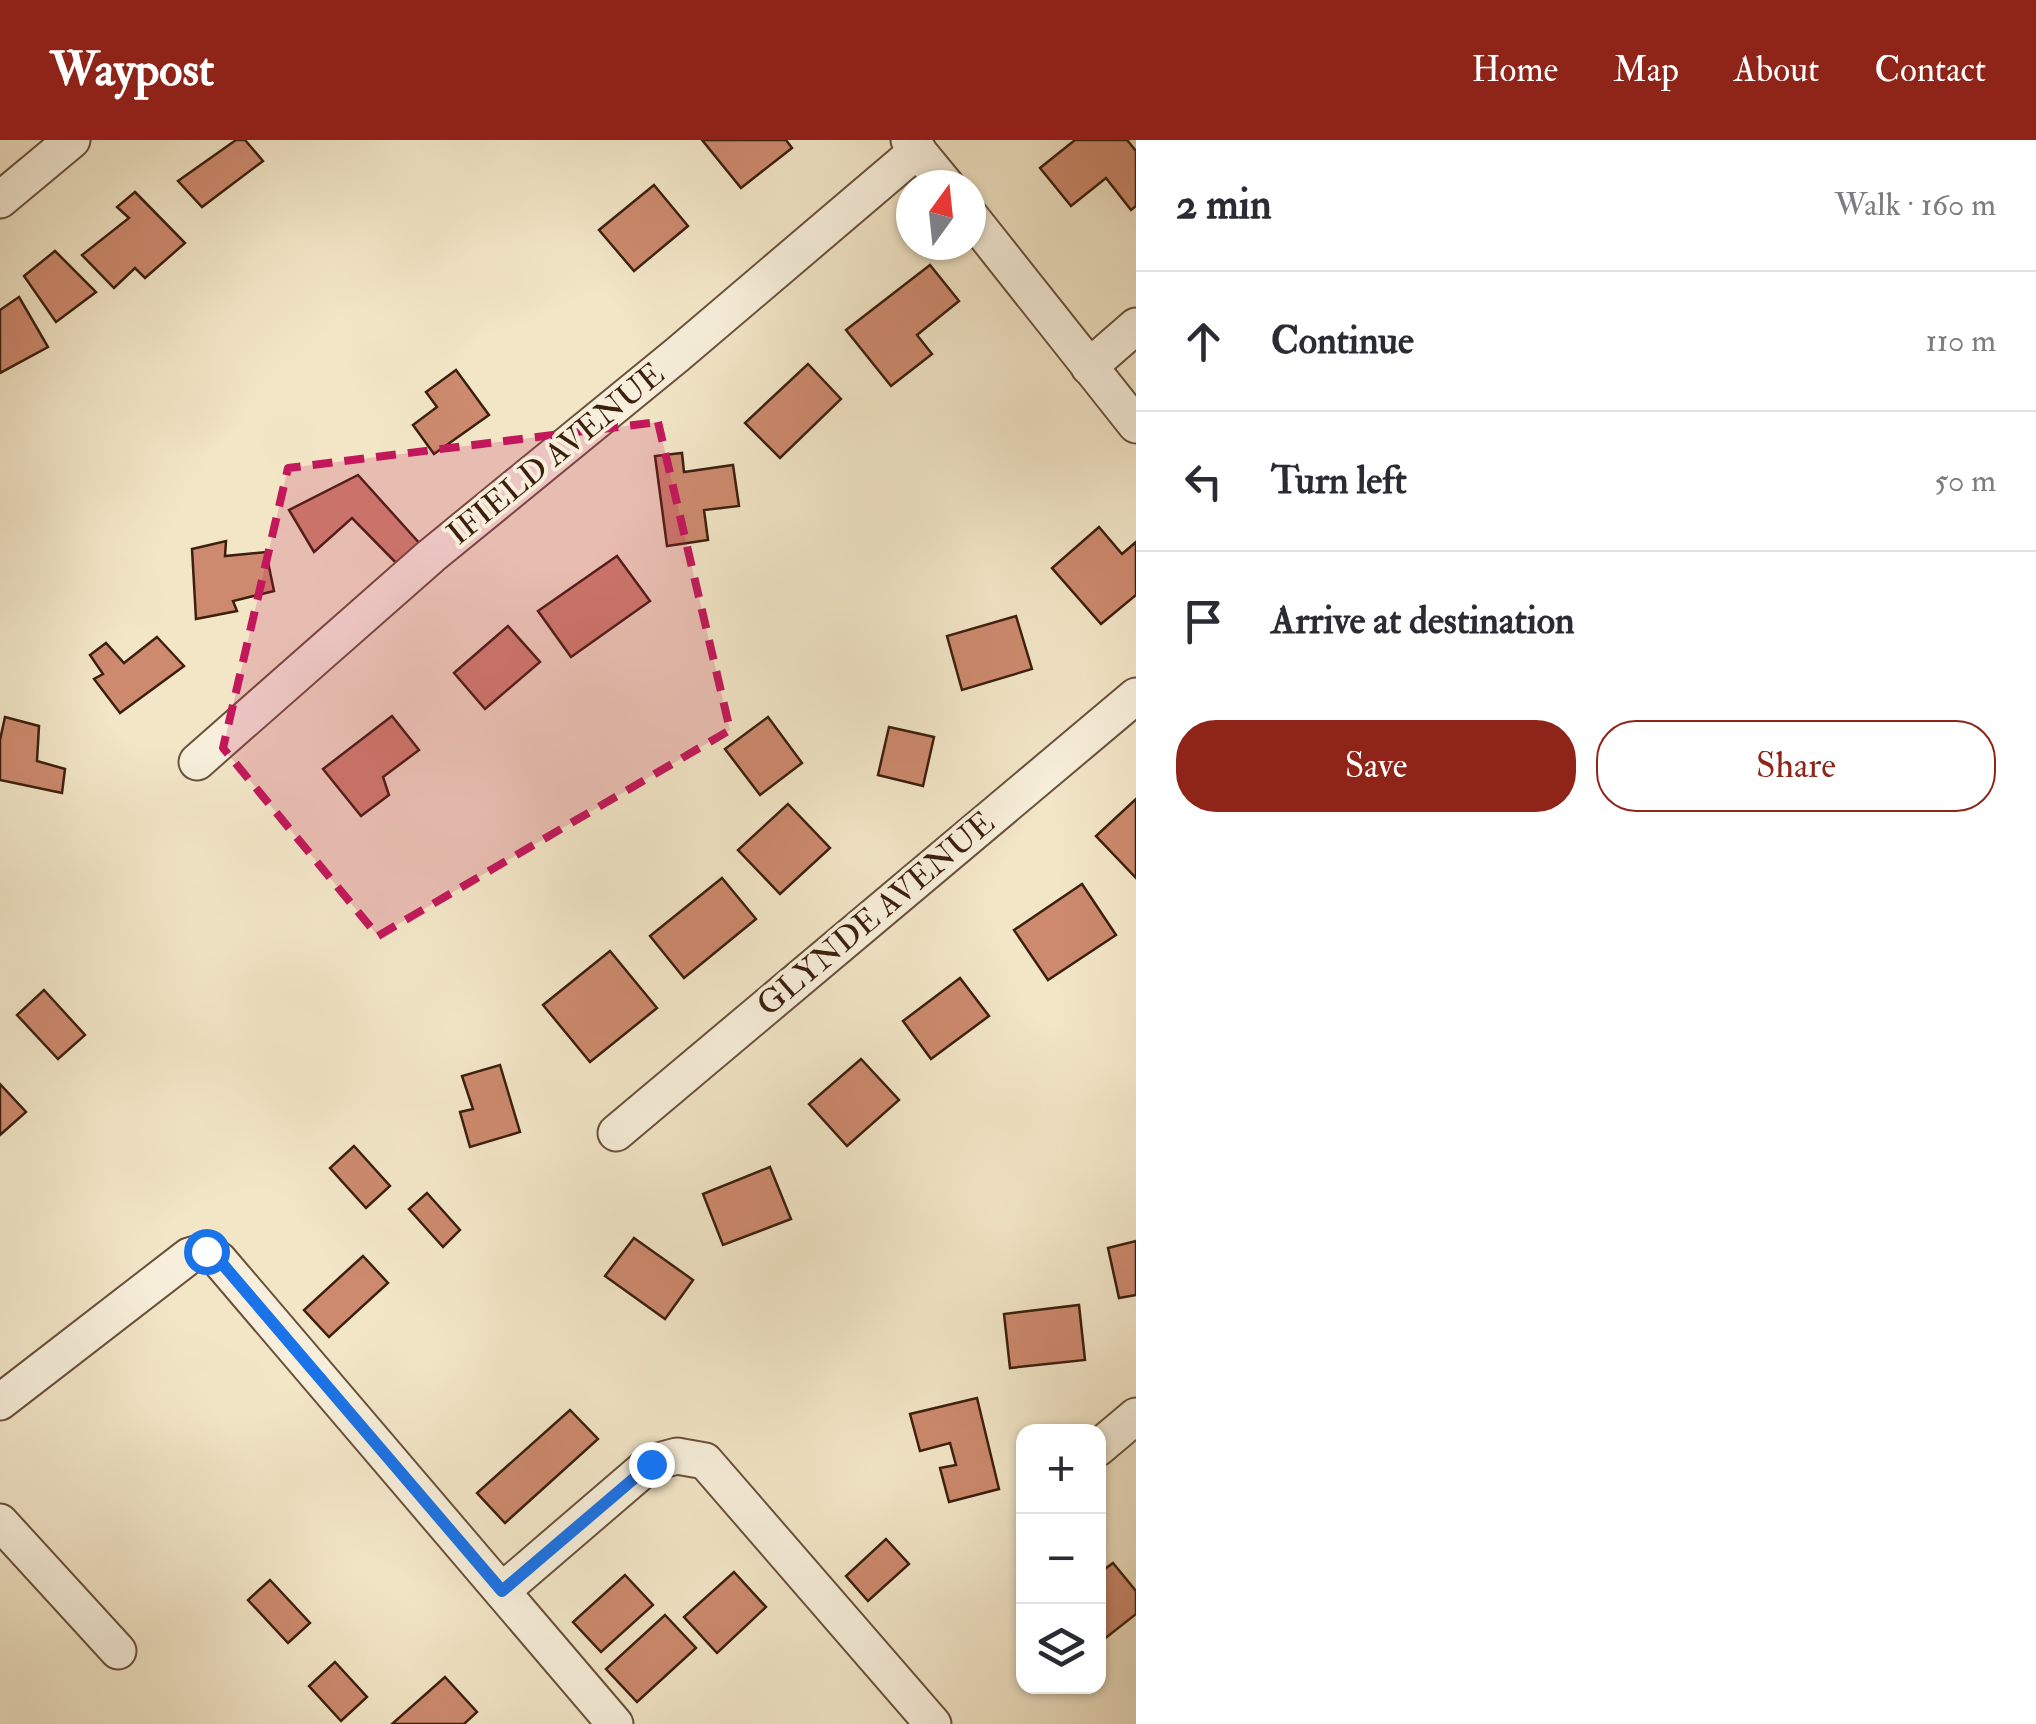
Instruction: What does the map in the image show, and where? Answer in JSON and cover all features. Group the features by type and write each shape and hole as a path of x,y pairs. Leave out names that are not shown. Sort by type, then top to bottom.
{"street":[{"path":"0,200 72,140"},
{"path":"914,145 934,170"},
{"name":"IFIELD AVENUE","path":"197,762 419,566 677,355 914,145"},
{"path":"986,236 1136,425"},
{"path":"1089,367 1136,326"},
{"name":"GLYNDE AVENUE","path":"616,1133 1136,696"},
{"path":"0,1402 189,1256 206,1251 219,1260 615,1724"},
{"path":"1106,1441 1136,1416"},
{"path":"502,1591 651,1464 677,1456 705,1461 932,1724"},
{"path":"0,1522 118,1650"}],"highlighted area":[{"path":"658,422 730,730 378,936 223,748 288,468"}],"building":[{"path":"236,140 245,140 263,161 202,207 178,181"},
{"path":"702,140 786,140 792,148 741,188"},
{"path":"1075,140 1127,140 1136,151 1136,206 1131,210 1106,178 1071,206 1040,168"},
{"path":"654,185 688,226 634,271 599,230"},
{"path":"135,192 185,243 145,278 135,268 114,288 82,255 129,218 117,207"},
{"path":"55,251 96,292 56,322 24,276"},
{"path":"930,265 959,301 917,335 932,354 891,386 846,330"},
{"path":"19,297 48,347 0,373 0,310"},
{"path":"808,364 841,399 780,458 745,423"},
{"path":"456,370 489,415 434,454 413,425 437,407 426,392"},
{"path":"682,453 684,472 733,465 739,506 704,510 708,540 667,546 655,456"},
{"path":"358,475 431,556 408,575 352,518 314,552 289,510"},
{"path":"1099,527 1122,554 1136,542 1136,595 1101,624 1052,568"},
{"path":"226,541 225,556 266,552 274,591 233,601 237,611 196,619 192,549"},
{"path":"617,556 650,601 571,657 538,611"},
{"path":"1016,616 1032,669 962,690 947,636"},
{"path":"508,626 540,662 485,709 454,673"},
{"path":"157,637 184,666 120,713 94,679 103,674 90,655 106,643 124,663"},
{"path":"392,716 419,750 383,777 389,795 361,816 323,769"},
{"path":"5,717 39,726 37,761 65,769 62,793 0,780 0,740"},
{"path":"768,717 802,763 760,795 725,749"},
{"path":"889,727 934,737 923,786 878,775"},
{"path":"1136,799 1136,878 1096,836"},
{"path":"788,804 830,848 780,894 738,850"},
{"path":"722,878 756,919 684,978 650,936"},
{"path":"1082,884 1116,935 1048,980 1014,930"},
{"path":"610,951 657,1008 590,1062 543,1005"},
{"path":"960,978 989,1016 931,1059 903,1021"},
{"path":"44,990 85,1035 58,1059 17,1015"},
{"path":"861,1059 899,1100 847,1146 809,1104"},
{"path":"500,1065 520,1132 470,1147 460,1112 473,1109 462,1076"},
{"path":"0,1084 26,1112 0,1135"},
{"path":"354,1146 390,1186 366,1208 330,1168"},
{"path":"770,1167 791,1219 723,1245 703,1194"},
{"path":"427,1193 460,1230 443,1247 409,1209"},
{"path":"634,1238 693,1280 665,1319 605,1276"},
{"path":"1136,1241 1136,1295 1119,1298 1108,1248"},
{"path":"363,1256 388,1283 329,1337 304,1310"},
{"path":"1079,1305 1085,1360 1010,1368 1004,1314"},
{"path":"977,1398 999,1489 949,1502 940,1468 956,1465 950,1443 920,1451 910,1414"},
{"path":"570,1410 598,1439 505,1523 477,1493"},
{"path":"886,1539 909,1564 868,1601 846,1576"},
{"path":"1113,1563 1136,1591 1136,1614 1106,1638 1106,1604 1106,1568"},
{"path":"734,1572 766,1607 717,1653 684,1617"},
{"path":"625,1575 653,1605 601,1652 573,1622"},
{"path":"270,1580 310,1623 288,1643 248,1600"},
{"path":"665,1615 696,1648 637,1702 606,1669"},
{"path":"335,1662 367,1697 341,1721 309,1686"},
{"path":"445,1677 477,1712 464,1724 392,1724"}],"route":[{"path":"206,1251 219,1260 502,1591 651,1464"}]}
